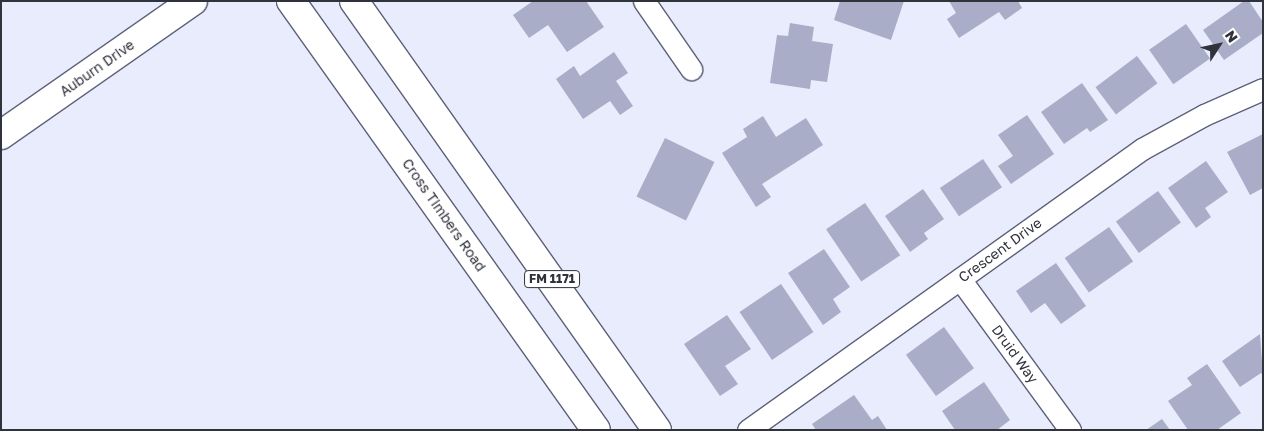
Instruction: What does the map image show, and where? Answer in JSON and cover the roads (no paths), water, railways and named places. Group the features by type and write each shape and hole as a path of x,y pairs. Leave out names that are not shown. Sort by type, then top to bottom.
{"main road":[{"name":"Auburn Drive","path":"1,135 194,1"},
{"name":"Cross Timbers Road","path":"291,1 596,430"},
{"name":"FM 1171","path":"354,1 657,430"}],"street":[{"path":"644,1 691,69"},
{"name":"Crescent Drive","path":"753,428 1142,149 1204,115 1263,90"},
{"name":"Druid Way","path":"960,279 1070,430"}]}
